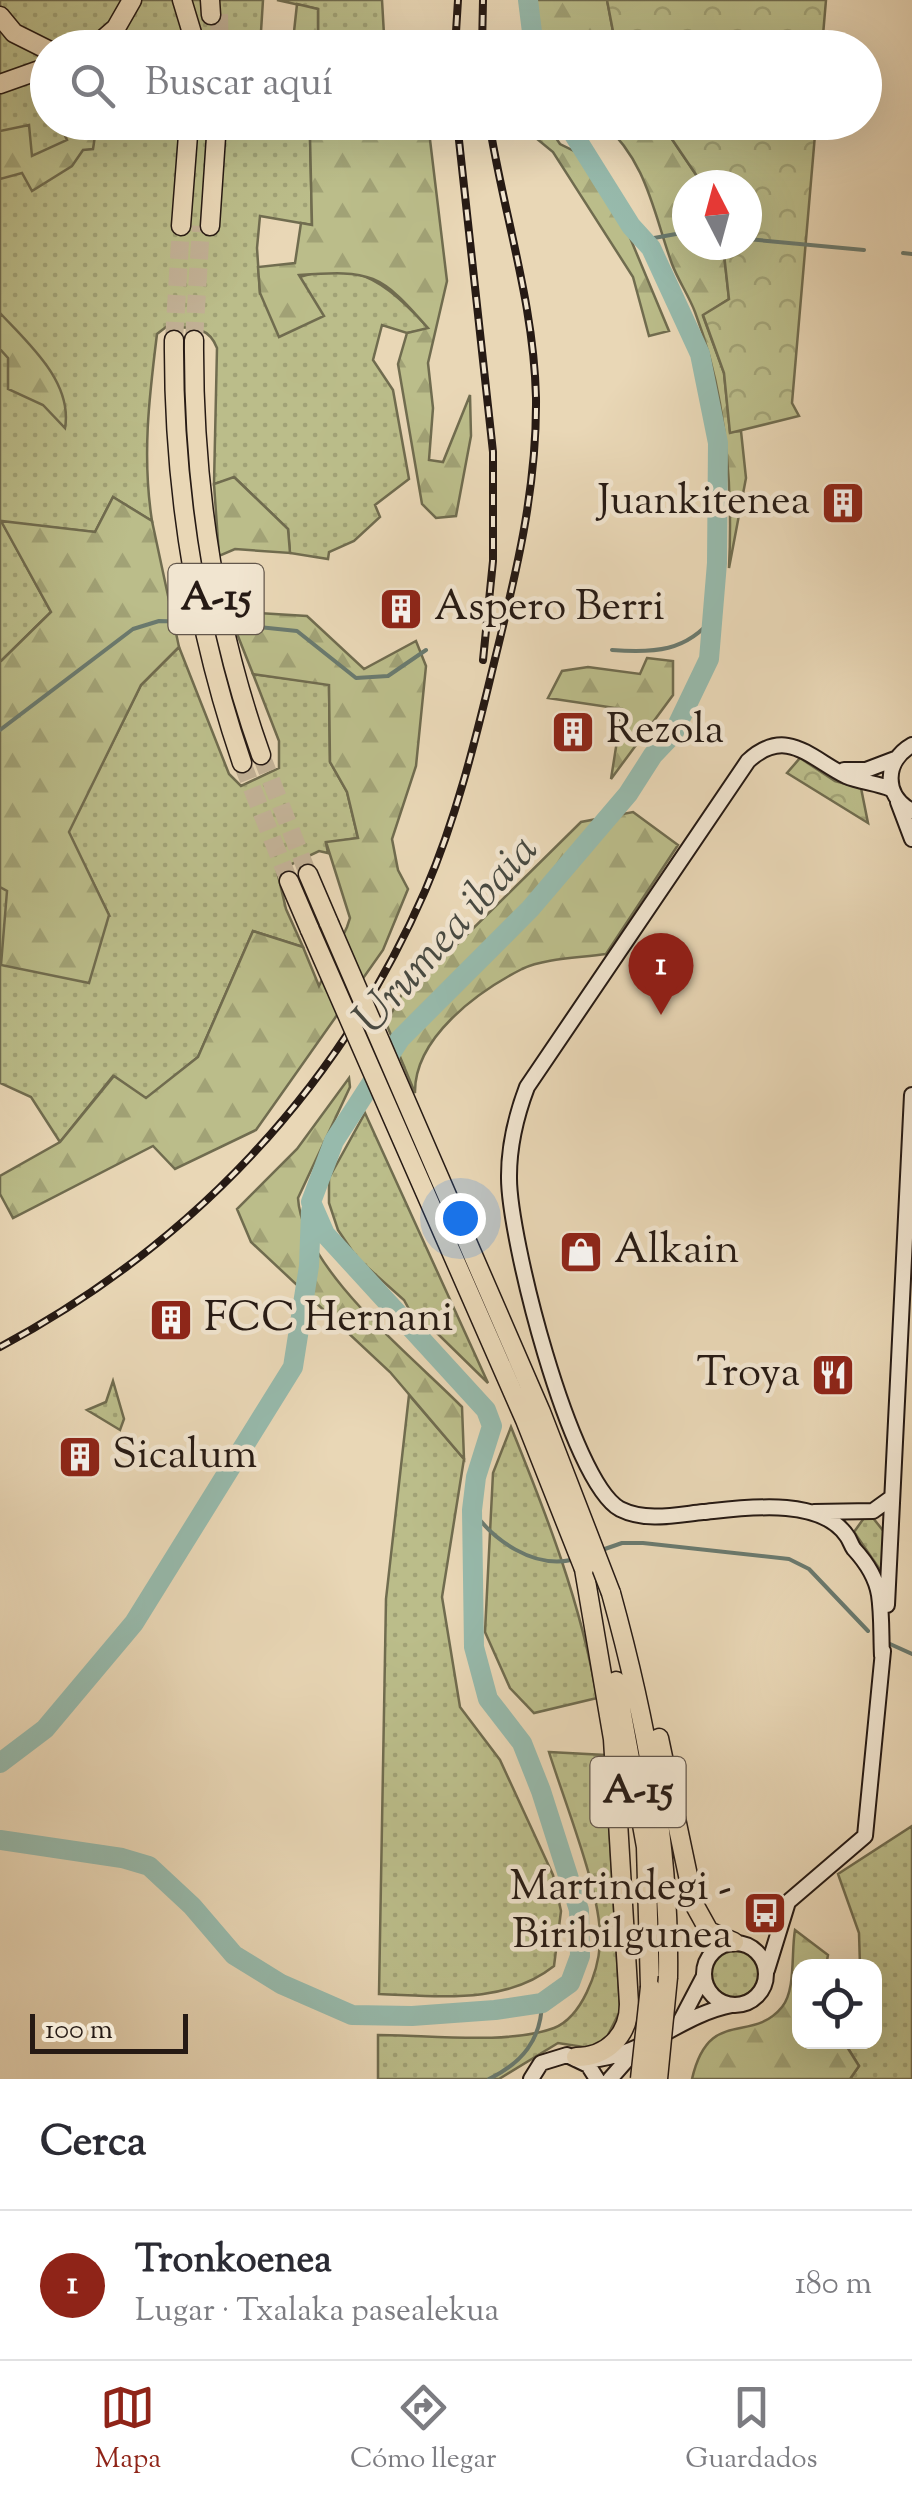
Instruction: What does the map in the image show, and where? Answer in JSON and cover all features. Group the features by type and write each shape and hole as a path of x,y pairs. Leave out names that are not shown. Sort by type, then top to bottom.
{"highway":[{"path":"113,30 132,0"},
{"path":"185,0 191,30"},
{"path":"0,16 14,33 30,41"},
{"path":"0,84 30,73"},
{"path":"181,226 188,140"},
{"path":"208,140 205,226 215,140"},
{"name":"A-15","path":"174,340 182,511 206,645 242,764"},
{"name":"A-15","path":"199,340 202,509 216,596 238,688 260,755"},
{"name":"A-15","path":"308,874 542,1412 597,1599 637,1784 650,1889 650,1988 640,2079"},
{"path":"289,880 525,1420 597,1599 613,1739 629,2012 620,2036 608,2048 579,2059"},
{"name":"A-15","path":"597,1599 622,1634 646,1732 660,1812 668,1902 668,1978 658,2079"},
{"path":"622,1634 642,1676 694,1904 708,1931 740,1943"}],"main road":[{"path":"890,1523 868,1512 734,1509 652,1516 620,1508 602,1493 566,1412 545,1348 528,1290 509,1178 512,1133 526,1087 748,760 761,750 785,743 803,748 835,769 895,795 912,811"},
{"path":"835,769 866,770 896,758 912,745"},
{"path":"896,758 890,773 912,840"},
{"path":"677,2025 694,2002 716,1949 766,1935 794,1894 852,1851 864,1836 882,1656 912,1095"},
{"path":"848,1536 849,1523 891,1498"},
{"path":"804,1511 848,1536 876,1584 882,1656"},
{"path":"610,2079 640,2047 677,2025 758,1996 780,1919"},
{"path":"740,1943 760,1954 766,1970"},
{"path":"704,1976 716,1999 733,2005"},
{"path":"521,2079 533,2075 549,2058 579,2059 640,2047"},
{"path":"579,2059 597,2079"}],"green space":[{"path":"0,0 263,0 261,30 30,30 30,140 310,140 312,225 260,216 260,293 312,274 353,273 390,291 429,329 407,333 382,325 373,360 393,390 409,479 375,505 380,517 354,541 329,552 328,559 290,553 288,529 235,478 214,484 217,348 213,340 203,331 166,327 157,334 149,404 147,474 152,521 113,497 95,532 2,522 51,612 0,662"},
{"path":"277,0 382,0 384,30 318,30 318,9"},
{"path":"531,0 607,0 613,30 538,30"},
{"path":"607,0 826,0 823,30 613,30"},
{"path":"297,4 318,9 318,30 294,30"},
{"path":"29,125 32,156 67,140 94,140 93,149 83,150 72,166 32,191 22,173 0,179 0,131"},
{"path":"310,140 430,140 447,281 428,363 433,408 429,460 443,462 470,395 471,436 456,516 436,518 422,504 398,364 407,333 428,328 412,310 373,279 343,273 299,275 324,316 279,337 260,293 258,267 295,263 301,223 312,225"},
{"path":"538,140 557,140 580,154 626,228 669,331 649,336 633,277 553,152"},
{"path":"620,140 673,140 693,170 672,170 672,260 725,260 729,299 703,316 724,373 730,432 741,431 746,478 729,568 725,438 714,374 693,306 672,264 639,171"},
{"path":"673,140 815,140 792,403 799,416 730,433 724,373 703,315 729,299 725,260 762,260 762,170 693,170"},
{"path":"0,313 35,350 55,379 66,411 65,428 43,405 8,389 8,358 0,349"},
{"path":"234,477 288,529 290,553 235,549 219,556 214,484"},
{"path":"113,497 152,521 179,647 141,685 69,832 109,915 89,983 1,965 7,891 0,887 0,662 51,612 1,521 95,532"},
{"path":"228,611 307,616 364,669 416,641 426,666 416,766 392,839 398,870 408,889 383,950 256,1130 175,1169 153,1146 13,1218 0,1194 0,1176 60,1142 114,1076 146,1098 198,1057 253,931 303,947 319,986 347,927 350,918 326,842 358,838 347,792 330,762 329,685 253,674"},
{"path":"179,647 229,774 241,786 279,768 279,741 253,674 329,684 330,762 347,792 358,838 326,843 328,853 319,851 277,871 286,909 303,947 253,931 198,1057 146,1099 113,1076 60,1142 31,1097 0,1083 0,887 109,915 68,832 141,685"},
{"path":"647,658 673,661 673,695 611,779 622,709 548,698 562,671 588,667 640,674"},
{"path":"800,758 835,781 861,788 868,823 787,773"},
{"path":"633,812 678,845 606,954 531,965 486,990 437,1036 417,1073 415,1093 386,1023 417,967 434,967 581,822"},
{"path":"349,1078 350,1087 298,1198 304,1225 338,1282 462,1407 464,1459 390,1372 251,1242 237,1209 297,1149"},
{"path":"365,1113 488,1383 438,1334 415,1320 404,1300 357,1258 338,1230 329,1203 329,1178"},
{"path":"113,1381 124,1419 120,1430 87,1410 106,1402"},
{"path":"409,1395 464,1459 442,1597 460,1707 500,1760 553,1875 561,1911 554,1966 535,1978 493,1993 379,1994 386,1599"},
{"path":"511,1427 572,1594 597,1698 534,1713 510,1688 485,1632 493,1473"},
{"path":"864,1518 873,1518 885,1533 883,1574 854,1532"},
{"path":"549,1752 605,1755 620,2011 605,2041 590,2048 558,2043 499,2079 378,2079 378,2035 491,2038 535,2033 564,2022 587,1992 599,1955 599,1924 589,1875"},
{"path":"912,1826 912,2079 850,2079 859,2066 848,2049 882,2049 882,1959 860,1959 859,1933 838,1874"},
{"path":"795,1930 828,1955 827,1959 793,1959"},
{"path":"735,1951 751,1958 758,1974 751,1990 735,1997 719,1990 712,1974 719,1958"},
{"path":"792,1968 792,2049 848,2049 859,2066 850,2079 692,2079 709,2042 720,2034 770,2018 786,2000"}],"waterway":[{"name":"Urumea ibaia","path":"528,0 532,30"},
{"name":"Urumea ibaia","path":"0,1840 122,1858 149,1866 192,1906 234,1955 281,1984 352,2015 412,2016 542,2003 570,1983 580,1956 579,1910 541,1791 522,1743 488,1699 474,1647 472,1510 476,1477 492,1426 486,1410 325,1234 311,1202 334,1141 400,1039 530,909 628,794 653,755 673,734 709,659 717,563 718,443 700,354 651,248 631,226 577,140"},
{"path":"643,240 672,235"},
{"path":"762,240 864,250"},
{"path":"903,253 912,254"},
{"path":"612,650 668,648 692,637 714,617"},
{"path":"0,730 133,629 159,621 195,622"},
{"path":"229,624 297,631 356,678 388,676 426,650"},
{"path":"0,1763 45,1729 134,1623 293,1367 309,1266 311,1211"},
{"path":"472,1510 491,1532 516,1550 543,1560 571,1560"},
{"path":"599,1551 622,1543 643,1543 789,1559 809,1569 868,1631"},
{"path":"890,1644 912,1654"},
{"path":"489,2079 511,2066 528,2049 538,2028 542,2003"}],"tunnel":[{"path":"219,14 219,30"},
{"path":"174,340 181,226"},
{"path":"194,340 201,226"},
{"path":"261,755 308,874"},
{"path":"242,763 289,881"}],"railway":[{"path":"456,30 458,0"},
{"path":"482,30 483,0"},
{"path":"459,140 493,452 493,561 483,660"},
{"path":"0,1347 70,1306 135,1261 252,1155 303,1096 349,1032 390,964 425,891 472,752 509,600 533,467 536,398 530,328 492,140"}],"place":[{"name":"Juankitenea","path":"843,503"},
{"name":"Aspero Berri","path":"401,609"},
{"name":"Rezola","path":"573,732"},
{"name":"Tronkoenea","path":"661,1015"},
{"name":"Alkain","path":"581,1252"},
{"name":"FCC Hernani","path":"171,1320"},
{"name":"Troya","path":"833,1375"},
{"name":"Sicalum","path":"80,1457"},
{"name":"Martindegi - Biribilgunea","path":"765,1913"}]}
